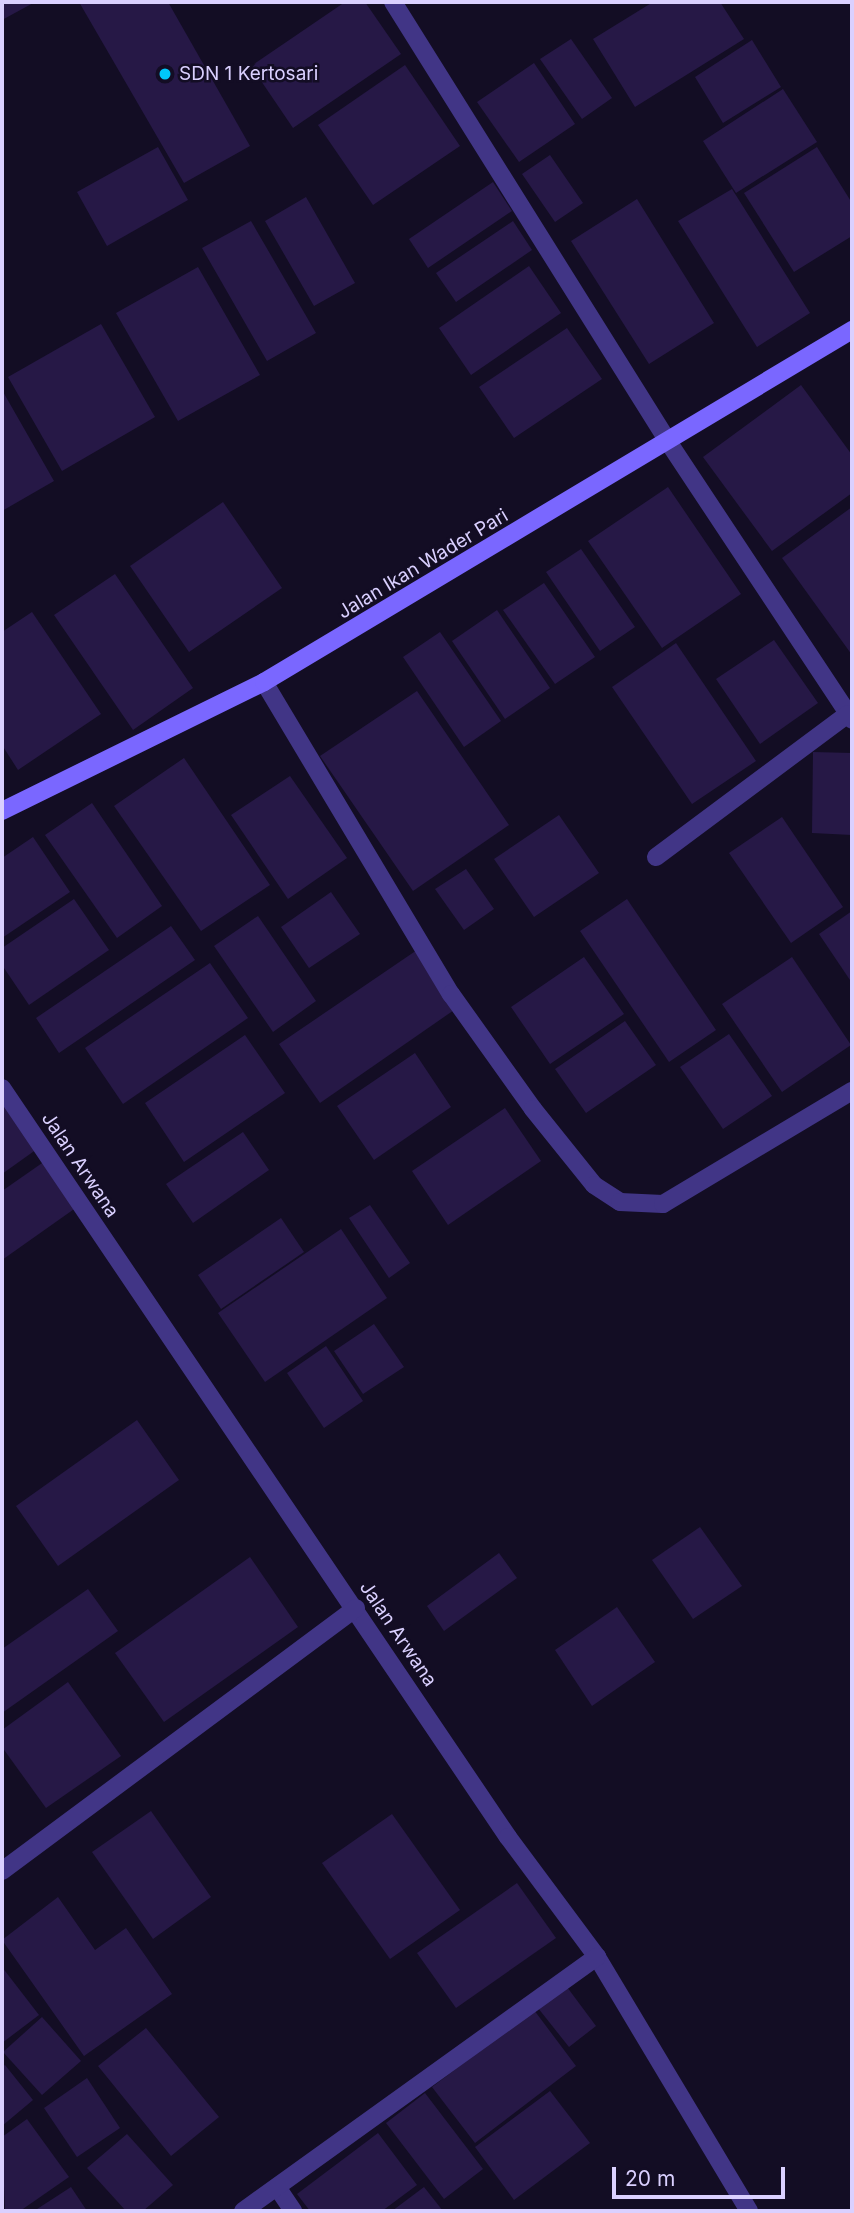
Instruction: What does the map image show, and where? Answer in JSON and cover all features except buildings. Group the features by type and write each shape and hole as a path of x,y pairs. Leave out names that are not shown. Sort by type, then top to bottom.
{"street":[{"path":"393,2 669,443 850,717 656,858"},
{"name":"Jalan Ikan Wader Pari","path":"2,811 264,682 669,443 852,330"},
{"path":"264,682 451,994 594,1185 620,1202 663,1204 852,1091"},
{"name":"Jalan Arwana","path":"2,1088 356,1608 508,1837 597,1957 749,2211"},
{"path":"2,1871 356,1608"},
{"path":"243,2211 597,1957"},
{"path":"277,2187 293,2211"}],"place":[{"name":"SDN 1 Kertosari","path":"165,74"}]}
